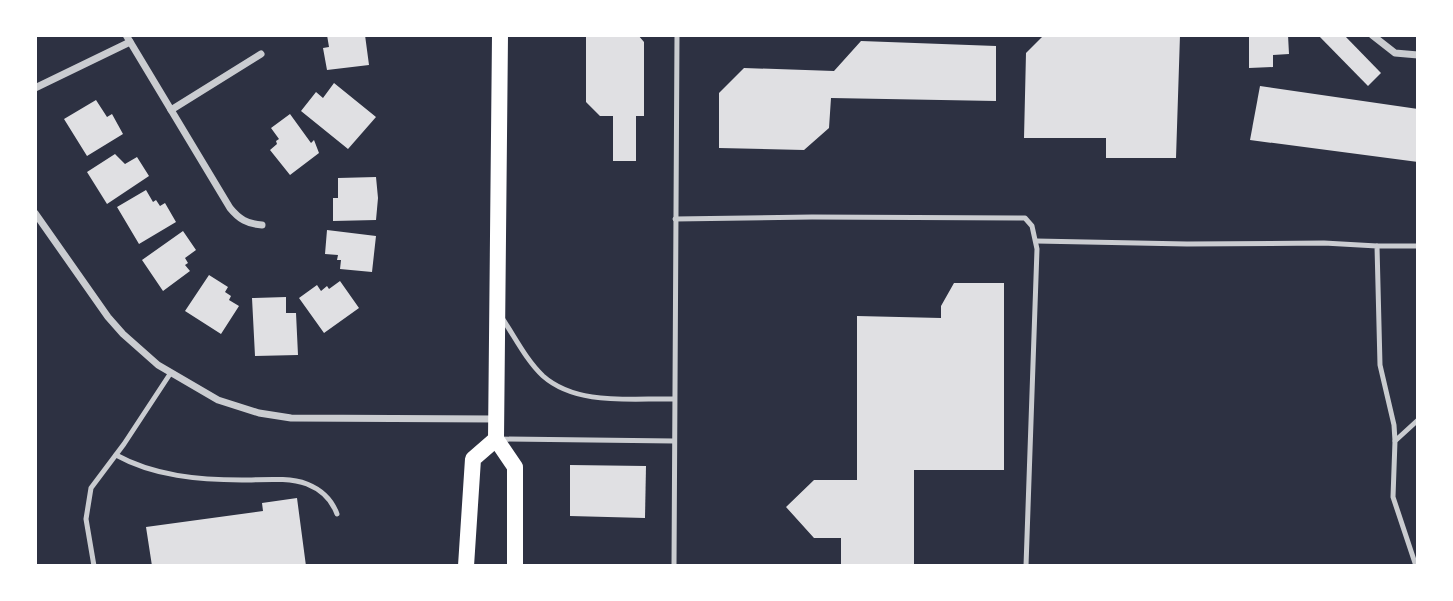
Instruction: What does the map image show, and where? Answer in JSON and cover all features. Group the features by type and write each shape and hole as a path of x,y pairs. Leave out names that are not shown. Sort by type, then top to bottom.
{"main road":[{"path":"500,35 496,439 515,467 515,566"},
{"path":"466,566 473,459 496,439"}],"street":[{"path":"1372,35 1395,53 1418,55"},
{"path":"35,88 128,38 230,208 250,224 262,225"},
{"path":"172,110 261,54"},
{"path":"35,213 122,334 170,374 218,400 291,418 496,419"}],"lane":[{"path":"674,566 677,35"},
{"path":"675,219 1025,218 1032,226 1036,241 1026,566"},
{"path":"1036,241 1418,246"},
{"path":"1377,246 1380,365 1394,425 1393,497 1416,566"},
{"path":"498,311 535,367 564,390 590,397 674,399"},
{"path":"93,566 86,519 89,494 94,482 116,455 170,374"},
{"path":"1395,441 1418,420"},
{"path":"496,439 674,441"},
{"path":"116,455 140,466 183,476 306,484 326,495 337,514"}],"building":[{"path":"327,35 365,35 369,65 327,70 323,48 329,47"},
{"path":"586,35 638,35 644,42 644,116 636,116 636,161 613,161 613,116 600,116 586,102"},
{"path":"1044,35 1180,35 1176,158 1106,158 1106,138 1024,138 1026,53"},
{"path":"1249,35 1288,35 1289,54 1273,55 1273,67 1249,68"},
{"path":"1318,35 1344,35 1381,73 1368,86"},
{"path":"861,41 996,46 996,101 831,98 829,128 804,150 719,148 719,93 744,68 834,71"},
{"path":"334,83 376,117 348,149 301,111 316,92 323,98"},
{"path":"1260,86 1418,109 1418,162 1250,140"},
{"path":"96,100 107,117 112,114 123,134 87,156 64,119"},
{"path":"290,114 311,143 314,140 319,153 290,175 270,150 279,139 271,128"},
{"path":"115,154 125,164 137,157 149,176 107,204 87,172"},
{"path":"376,177 376,220 333,221 333,198 338,198 338,178"},
{"path":"146,190 153,202 156,200 160,206 165,203 176,222 139,244 117,207"},
{"path":"327,230 376,236 372,272 340,269 341,260 337,260 338,255 325,254"},
{"path":"183,231 196,250 185,258 188,263 185,265 190,271 163,291 142,260"},
{"path":"209,275 228,287 225,292 231,296 229,300 239,306 221,334 185,311"},
{"path":"340,281 359,308 324,333 299,298 317,285 321,291"},
{"path":"954,283 1004,283 1004,470 914,470 914,566 841,566 841,538 814,538 786,507 814,480 857,480 857,316 941,318 941,306"},
{"path":"286,297 286,313 296,313 298,355 255,356 252,298"},
{"path":"570,465 646,466 645,518 570,516"},
{"path":"297,498 306,566 152,566 146,527 263,511 262,503"}]}
